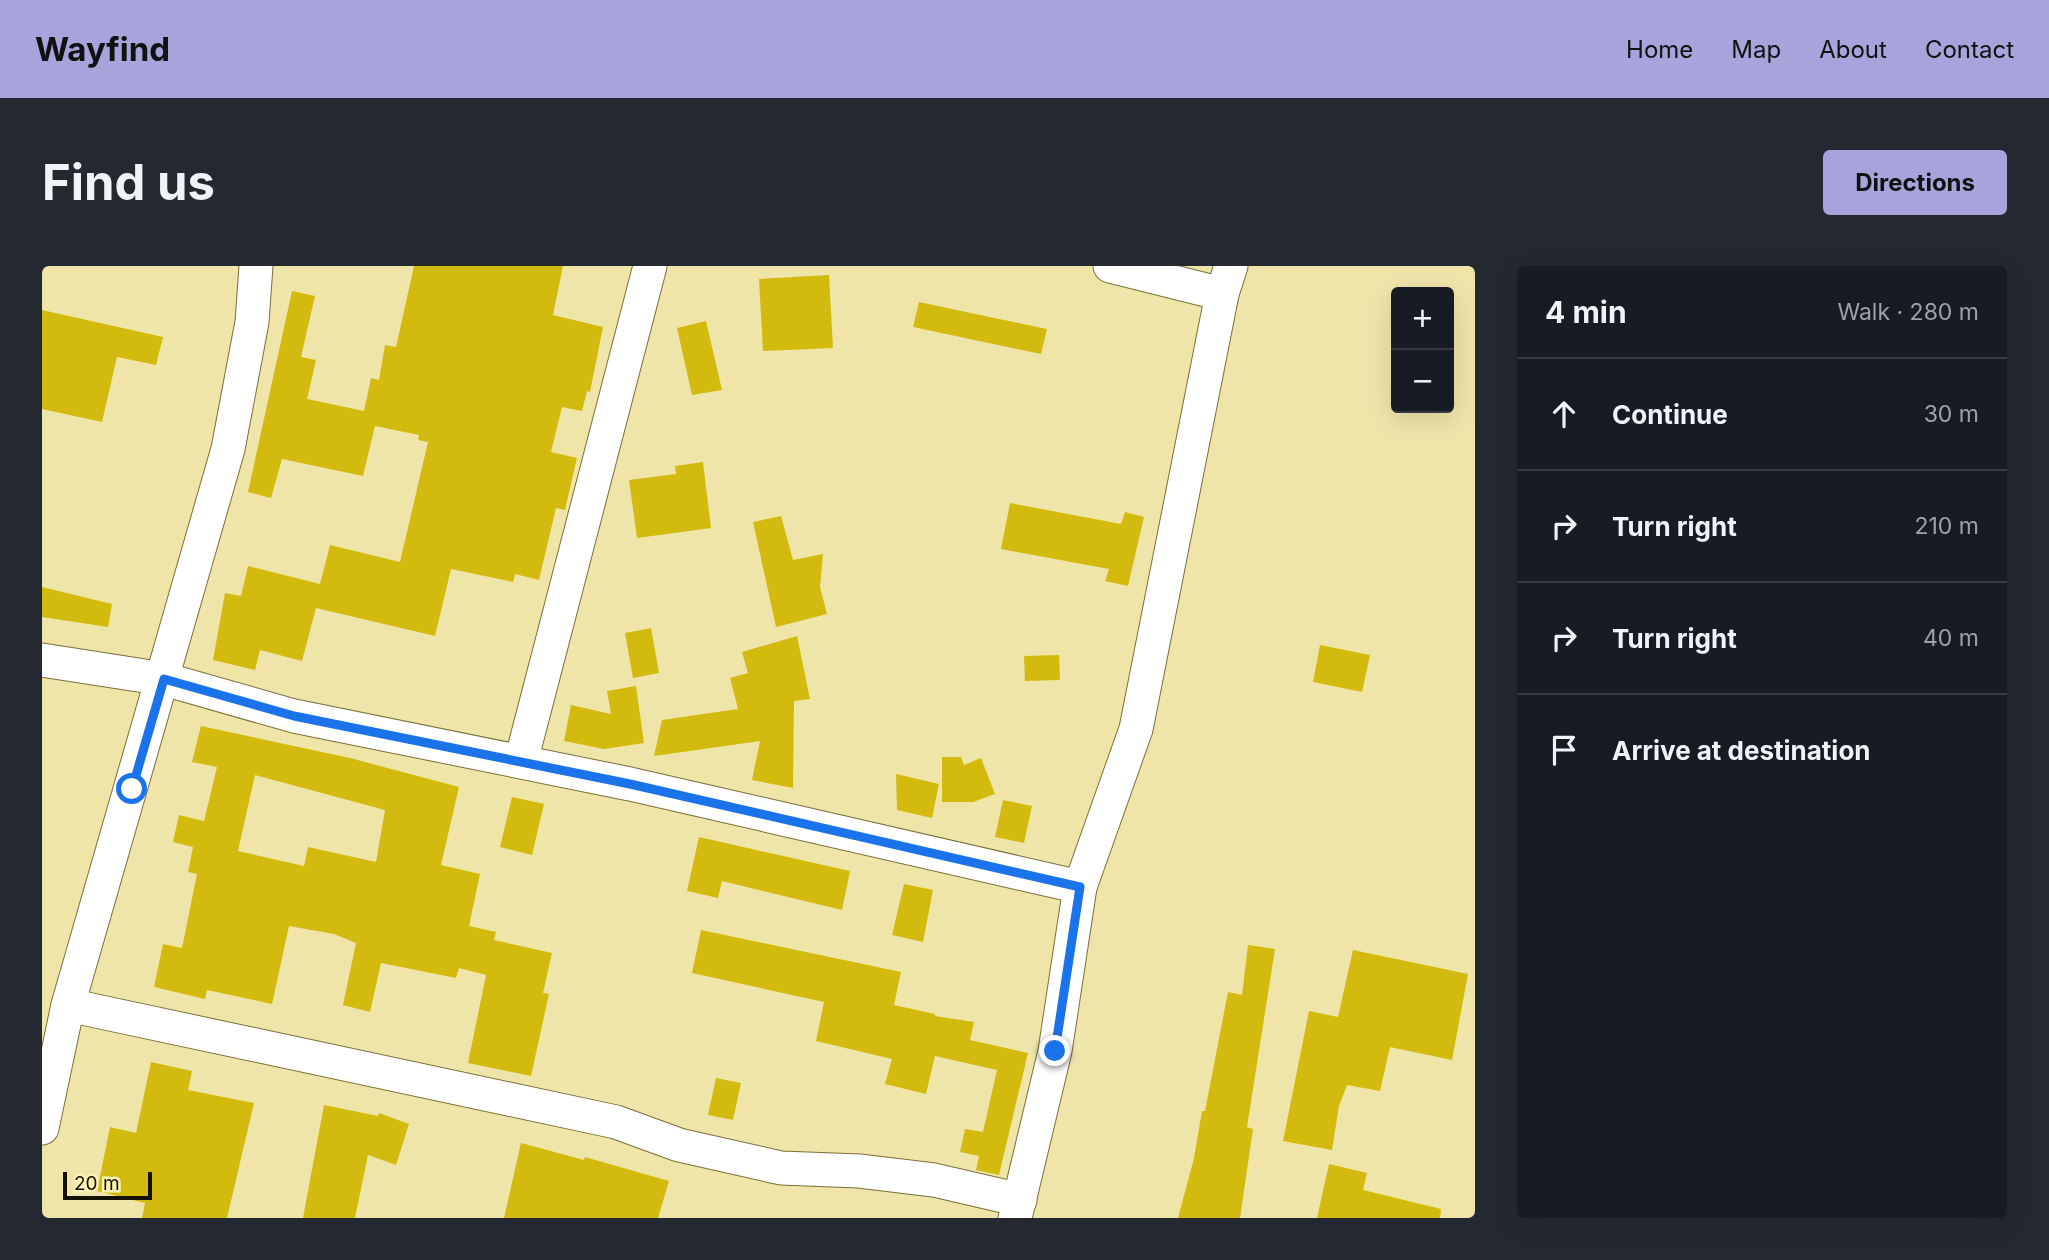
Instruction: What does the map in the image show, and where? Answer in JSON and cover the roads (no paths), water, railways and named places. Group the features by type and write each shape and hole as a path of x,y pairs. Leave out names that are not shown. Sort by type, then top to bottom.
{"street":[{"path":"42,1128 68,1005 164,679 228,449 252,322 256,266"},
{"path":"521,761 650,266"},
{"path":"68,1005 616,1122 679,1145 781,1168 859,1171 934,1180 1017,1209 1055,1051 1080,887 1136,729 1227,280 1110,266"},
{"path":"42,660 164,679 294,716 521,761 1080,887"}]}
